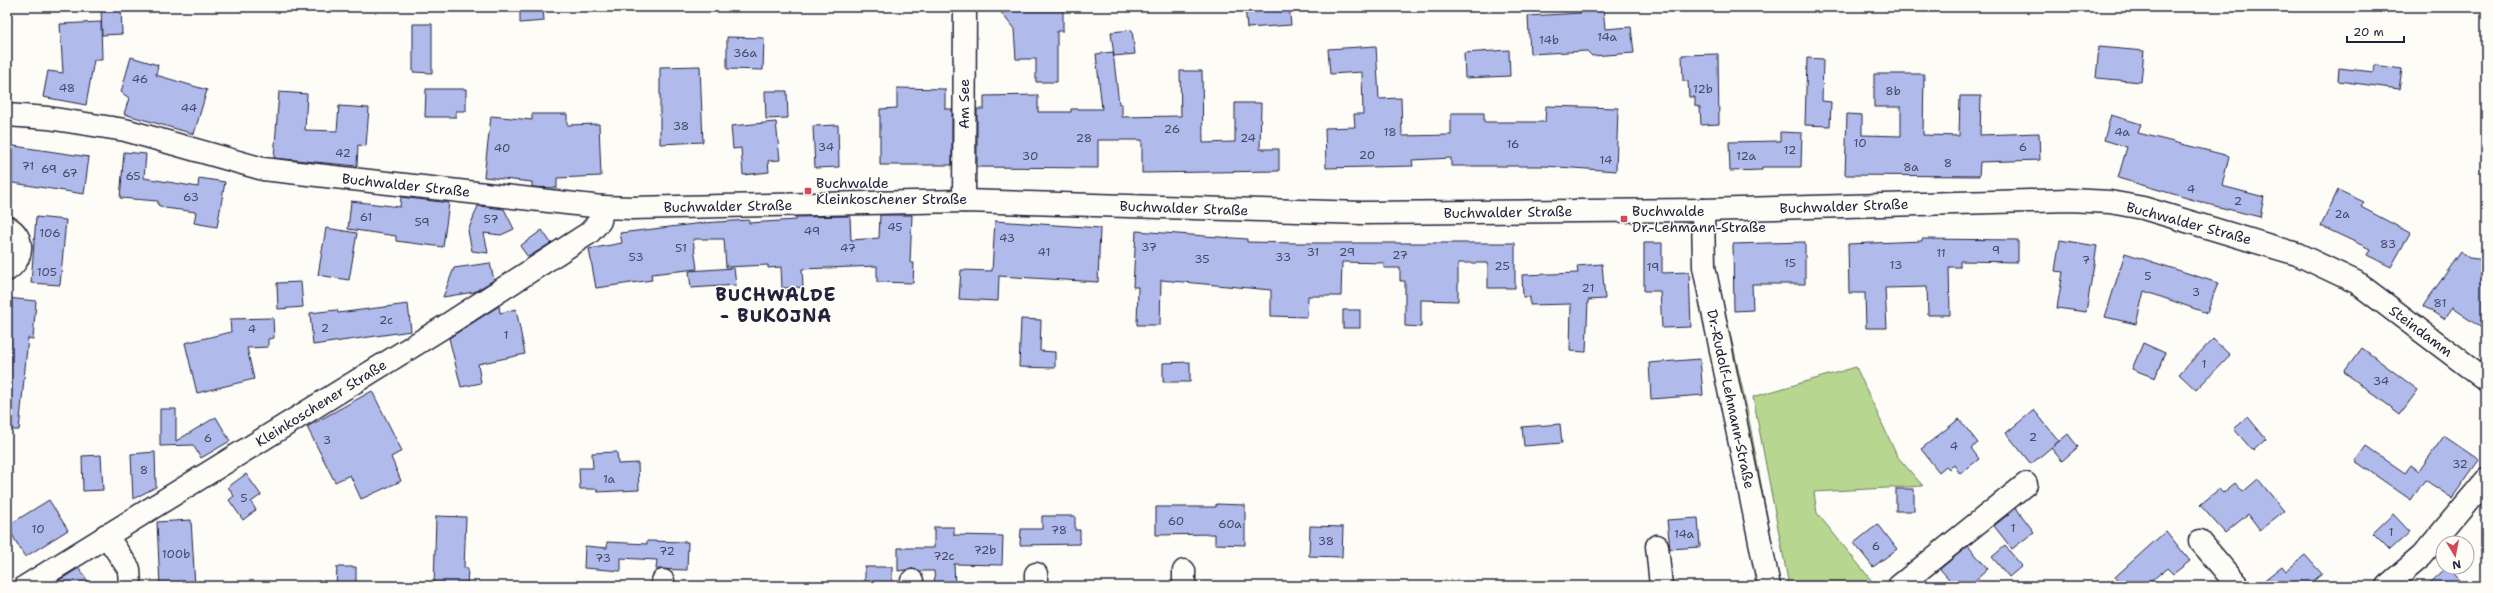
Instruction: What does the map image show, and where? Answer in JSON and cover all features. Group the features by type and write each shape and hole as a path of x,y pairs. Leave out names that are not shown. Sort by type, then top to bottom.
{"street":[{"name":"Am See","path":"964,201 965,7"},
{"name":"Buchwalder Straße","path":"7,115 48,118 125,130 263,169 602,207 640,208 964,201 1363,213 1702,210 2070,200 2110,202 2143,208 2297,254 2356,282"},
{"name":"Kleinkoschener Straße","path":"26,586 442,328 589,233 600,221 602,207"},
{"name":"Dr.-Rudolf-Lehmann-Straße","path":"1702,210 1704,267 1769,586"},
{"path":"7,227 19,236 21,244 20,254 7,270"},
{"name":"Steindamm","path":"2356,282 2486,380"},
{"path":"2386,586 2422,556 2486,480"},
{"path":"1899,586 2026,484"},
{"path":"106,535 129,569 130,586"},
{"path":"2200,541 2238,586"},
{"path":"1657,546 1661,586"}],"green space":[{"path":"1709,239 1715,239 1716,270 1747,409 1780,586 1775,586"},
{"path":"1856,367 1897,456 1923,486 1814,492 1817,513 1876,586 1789,586 1753,397"}],"building":[{"path":"101,7 121,7 122,34 102,35"},
{"path":"520,7 543,7 544,21 520,23"},
{"path":"997,7 1063,7 1063,31 1057,31 1057,82 1036,82 1036,59 1016,59 1014,29"},
{"path":"1245,7 1289,7 1291,25 1247,28"},
{"path":"1581,7 1603,7 1605,29 1631,27 1634,53 1592,56 1587,51 1530,54 1528,16 1581,13"},
{"path":"101,22 102,60 94,60 86,105 43,97 48,71 63,73 60,24"},
{"path":"413,24 432,24 432,73 413,72"},
{"path":"1132,30 1135,54 1114,56 1111,32"},
{"path":"727,37 764,38 763,70 727,69"},
{"path":"1376,46 1379,99 1401,98 1402,136 1451,135 1451,113 1484,113 1484,122 1545,122 1546,106 1618,108 1616,171 1544,166 1451,166 1451,158 1412,160 1413,166 1326,168 1325,128 1355,127 1354,114 1363,114 1362,72 1330,74 1328,49"},
{"path":"2099,47 2144,51 2141,82 2096,78"},
{"path":"1509,50 1510,76 1465,78 1464,53"},
{"path":"1113,52 1119,104 1122,104 1122,117 1181,116 1180,71 1202,71 1203,143 1235,142 1235,103 1261,103 1260,149 1279,149 1279,171 1142,173 1142,140 1098,140 1098,168 977,167 977,109 984,109 984,96 1038,95 1038,112 1071,112 1071,109 1102,109 1096,54"},
{"path":"1718,54 1719,124 1701,125 1700,107 1695,106 1695,97 1689,97 1688,81 1683,81 1682,55"},
{"path":"131,57 158,65 156,75 207,90 194,134 124,114 129,98 121,92"},
{"path":"1807,58 1823,59 1822,101 1831,102 1830,126 1805,125"},
{"path":"2374,65 2402,69 2399,89 2338,81 2339,68 2373,72"},
{"path":"700,66 703,142 660,144 660,67"},
{"path":"1874,74 1924,74 1923,135 1959,136 1960,96 1981,96 1980,135 2039,133 2040,160 1980,162 1979,176 1845,175 1847,114 1862,115 1862,135 1901,136 1901,107 1874,107"},
{"path":"897,88 945,89 945,109 952,109 952,165 880,165 880,109 897,108"},
{"path":"426,89 466,89 466,111 456,111 456,117 425,117"},
{"path":"765,91 787,91 788,118 766,119"},
{"path":"279,92 307,94 305,130 337,131 339,106 369,108 366,146 358,145 357,166 274,158"},
{"path":"532,114 567,114 567,125 599,124 601,176 557,178 557,188 532,187 532,182 484,177 491,116 532,120"},
{"path":"2111,115 2141,124 2138,133 2229,156 2222,186 2264,197 2260,217 2211,205 2118,178 2127,147 2104,140"},
{"path":"776,122 780,160 768,161 769,172 743,175 741,148 733,149 731,126"},
{"path":"838,125 839,167 815,168 813,126"},
{"path":"1780,132 1802,133 1801,167 1762,167 1762,170 1730,171 1729,142 1780,141"},
{"path":"7,145 89,157 84,194 7,182"},
{"path":"124,152 146,154 144,178 198,187 199,178 225,182 217,227 194,223 196,212 165,208 158,205 158,201 120,198"},
{"path":"2338,190 2364,202 2361,207 2410,233 2391,267 2367,255 2370,249 2321,226"},
{"path":"401,197 449,203 443,247 396,241 396,236 348,229 351,201 400,207"},
{"path":"478,206 504,209 514,229 501,235 484,233 488,253 472,251 468,231"},
{"path":"880,215 912,215 910,263 914,263 913,283 877,282 877,266 802,269 803,287 782,288 781,267 768,268 768,265 726,267 724,239 693,239 697,269 651,274 652,280 596,288 589,249 622,243 620,233 703,223 749,220 749,223 796,220 796,217 850,216 851,240 879,238"},
{"path":"36,217 66,220 60,285 31,283"},
{"path":"995,221 1100,228 1098,282 999,276 998,301 959,299 961,270 992,271"},
{"path":"326,228 357,233 349,280 318,275"},
{"path":"542,230 551,243 528,257 520,246"},
{"path":"1136,231 1247,239 1247,242 1515,243 1515,288 1488,288 1488,263 1458,263 1458,301 1421,300 1421,327 1405,326 1405,281 1400,281 1400,268 1384,268 1384,263 1342,262 1341,296 1308,296 1307,317 1271,316 1271,290 1161,280 1160,325 1137,325 1138,287 1133,287"},
{"path":"1922,239 2018,240 2018,262 1960,261 1960,267 1949,267 1950,315 1928,315 1927,287 1885,288 1887,328 1866,328 1865,293 1849,293 1848,244 1922,241"},
{"path":"2060,240 2097,246 2086,312 2057,308 2063,272 2055,271"},
{"path":"1805,242 1805,284 1752,284 1753,310 1734,311 1733,244"},
{"path":"1644,243 1662,243 1662,273 1689,272 1691,327 1662,328 1660,291 1644,291"},
{"path":"2461,252 2469,258 2486,260 2486,331 2452,308 2444,319 2423,306"},
{"path":"2125,253 2218,283 2207,313 2144,291 2136,324 2105,317"},
{"path":"490,263 494,280 474,292 443,297 454,268"},
{"path":"1602,264 1605,299 1588,300 1586,352 1570,351 1571,304 1530,305 1530,297 1523,297 1522,275 1578,273 1577,266"},
{"path":"734,268 736,285 691,288 689,271"},
{"path":"301,282 303,307 278,309 277,283"},
{"path":"7,298 36,301 33,339 28,338 19,430 7,430"},
{"path":"408,304 411,331 313,345 310,313 337,310 338,313"},
{"path":"499,306 500,313 516,309 525,354 478,364 481,383 461,387 449,338"},
{"path":"1343,310 1360,310 1360,328 1343,328"},
{"path":"273,318 274,338 268,339 268,347 247,348 254,379 197,393 185,343 231,332 230,319"},
{"path":"1021,319 1041,320 1040,351 1055,352 1055,368 1019,367"},
{"path":"2213,339 2230,355 2196,390 2179,374"},
{"path":"2143,343 2165,353 2155,378 2132,369"},
{"path":"2362,348 2418,390 2400,414 2344,372"},
{"path":"1700,359 1703,395 1651,399 1649,363"},
{"path":"1190,362 1190,382 1163,382 1163,363"},
{"path":"372,391 402,451 391,457 401,481 361,499 350,475 335,482 307,427"},
{"path":"160,409 176,409 176,441 216,417 230,441 201,458 193,445 160,446"},
{"path":"2034,410 2059,441 2031,464 2006,433"},
{"path":"2248,417 2266,439 2253,451 2234,429"},
{"path":"1959,419 1978,443 1971,448 1979,459 1960,474 1954,465 1949,469 1946,466 1939,472 1921,449"},
{"path":"1560,424 1562,443 1524,446 1522,427"},
{"path":"2068,434 2078,447 2062,461 2051,448"},
{"path":"2444,436 2479,460 2452,498 2425,480 2411,500 2355,461 2366,446 2405,473 2411,465 2419,471"},
{"path":"155,452 156,487 133,499 131,454"},
{"path":"617,452 618,464 638,463 639,490 597,492 597,489 580,489 579,468 593,468 592,453"},
{"path":"101,455 103,490 83,491 82,456"},
{"path":"246,474 261,495 251,502 256,510 243,520 229,500 234,496 228,487"},
{"path":"2258,479 2284,511 2260,530 2248,514 2225,533 2200,505 2219,489 2223,493 2235,483 2243,492"},
{"path":"1896,489 1914,489 1914,511 1896,511"},
{"path":"49,500 68,530 25,557 7,526"},
{"path":"1216,504 1245,505 1245,545 1215,544 1215,534 1156,535 1156,507 1216,507"},
{"path":"2016,508 2034,532 2012,549 1994,526"},
{"path":"2393,514 2410,532 2390,550 2373,533"},
{"path":"436,516 466,517 464,568 468,568 467,586 434,586"},
{"path":"1042,516 1075,516 1075,530 1080,530 1080,544 1020,545 1021,529 1042,529"},
{"path":"1698,518 1700,547 1670,549 1667,520"},
{"path":"191,520 195,586 160,586 157,522"},
{"path":"1878,524 1897,549 1873,567 1854,543"},
{"path":"1310,526 1343,527 1342,557 1309,556"},
{"path":"934,527 954,527 954,535 1003,536 1002,565 954,564 955,585 935,585 934,571 919,571 912,569 898,571 898,548 934,548"},
{"path":"2166,531 2190,561 2173,574 2167,568 2145,586 2122,586 2115,577"},
{"path":"647,541 688,542 687,570 656,569 657,560 621,558 621,571 584,568 585,546 607,548 607,542 647,544"},
{"path":"1968,546 1988,569 1969,586 1955,586 1940,569"},
{"path":"2005,546 2022,566 2009,577 1992,557"},
{"path":"2305,555 2322,574 2307,586 2257,586 2282,566 2286,571"},
{"path":"337,567 356,567 356,586 336,586"},
{"path":"865,567 892,567 892,586 865,586"},
{"path":"79,568 91,586 50,586"},
{"path":"2438,575 2454,575 2465,586 2426,586"}],"place":[{"name":"Buchwalde Kleinkoschener Straße","path":"808,191"},
{"name":"Buchwalde Dr.-Lehmann-Straße","path":"1624,219"}],"district":[{"name":"BUCHWALDE - BUKOJNA","path":"776,305"}]}
